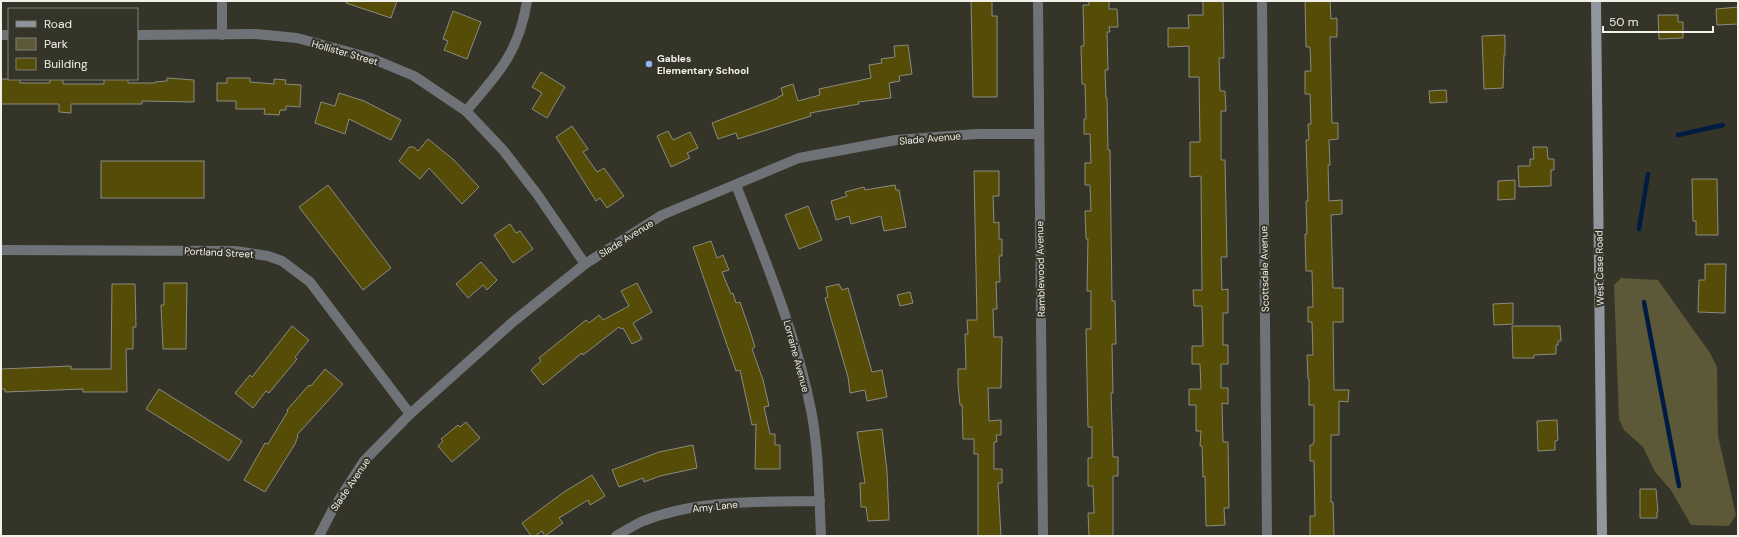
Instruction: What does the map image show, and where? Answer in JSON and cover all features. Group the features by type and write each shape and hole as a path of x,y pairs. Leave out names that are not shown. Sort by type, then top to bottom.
{"main road":[{"name":"West Case Road","path":"1596,1 1602,536"}],"street":[{"path":"222,1 222,35"},
{"path":"466,111 501,71 516,42 527,1"},
{"name":"Ramblewood Avenue","path":"1038,1 1038,134 1044,536"},
{"name":"Scottsdale Avenue","path":"1262,1 1267,536"},
{"name":"Hollister Street","path":"138,35 256,34 297,38 371,58 414,76 466,111 503,150 528,181 585,264"},
{"name":"Slade Avenue","path":"319,536 333,509 364,461 410,414 514,321 585,264 662,215 799,158 896,140 977,134 1038,134"},
{"name":"Lorraine Avenue","path":"736,185 771,274 791,333 804,381 813,424 820,501 821,536"},
{"name":"Portland Street","path":"1,250 235,251 268,256 282,261 310,282 410,414"},
{"name":"Amy Lane","path":"616,536 643,522 685,509 748,502 820,501"}],"green space":[{"path":"1621,278 1658,280 1710,353 1717,367 1718,436 1736,515 1729,526 1691,525 1671,490 1655,472 1643,447 1624,430 1619,419 1614,285"}],"building":[{"path":"346,1 397,1 391,18 346,3"},
{"path":"971,1 992,1 992,16 997,16 997,97 973,97"},
{"path":"1089,1 1109,1 1109,9 1117,9 1118,27 1109,27 1110,32 1107,32 1108,70 1105,70 1108,150 1110,150 1112,301 1115,301 1116,344 1112,344 1113,393 1111,393 1113,457 1118,457 1118,476 1113,476 1113,536 1089,536 1088,513 1094,513 1093,486 1088,486 1088,458 1092,458 1092,427 1088,427 1086,329 1091,329 1091,291 1087,291 1088,239 1086,239 1085,211 1091,211 1090,185 1085,185 1085,163 1091,163 1090,134 1084,134 1084,119 1086,119 1085,84 1082,84 1081,46 1084,46 1083,5 1089,5"},
{"path":"1203,1 1223,1 1224,58 1219,58 1220,91 1225,91 1226,111 1221,111 1221,160 1225,160 1227,257 1221,257 1222,290 1228,289 1228,313 1223,313 1223,345 1228,345 1228,364 1221,364 1221,388 1228,388 1228,404 1222,403 1223,442 1228,442 1229,508 1224,508 1225,525 1206,526 1205,476 1203,477 1202,446 1200,446 1201,431 1196,431 1196,405 1189,405 1189,389 1201,389 1200,364 1192,364 1192,346 1203,346 1202,306 1194,306 1193,290 1202,290 1201,176 1190,177 1190,142 1200,142 1199,77 1189,77 1189,46 1168,47 1168,28 1189,28 1188,15 1203,15"},
{"path":"1305,1 1330,1 1331,19 1337,18 1337,37 1330,37 1332,123 1338,123 1338,139 1329,140 1330,165 1328,165 1329,201 1342,200 1342,214 1331,215 1333,288 1343,288 1343,322 1333,322 1334,390 1349,390 1348,402 1339,401 1339,435 1331,435 1331,502 1333,502 1334,536 1310,536 1310,516 1315,516 1314,461 1310,461 1310,445 1313,445 1314,441 1314,405 1309,405 1307,355 1313,355 1312,322 1308,322 1308,307 1313,307 1312,271 1306,271 1305,234 1307,234 1306,201 1308,201 1306,140 1309,140 1308,124 1311,124 1310,94 1305,94 1305,71 1311,71 1310,47 1306,47"},
{"path":"1738,7 1738,24 1717,25 1716,9"},
{"path":"453,11 481,22 467,59 444,50 448,41 443,39"},
{"path":"1658,15 1678,15 1678,22 1683,22 1683,38 1659,39"},
{"path":"1505,35 1503,88 1484,89 1482,36"},
{"path":"908,45 912,74 899,76 900,81 889,83 891,98 858,102 859,104 810,113 811,116 738,139 736,133 718,139 712,123 778,98 783,95 781,88 793,84 798,101 820,95 819,89 871,78 869,65 882,63 881,59 895,57 894,46"},
{"path":"541,72 565,87 547,118 532,109 542,93 532,87"},
{"path":"167,78 194,80 194,102 142,101 142,104 71,104 71,113 59,112 59,104 1,104 1,79 20,80 20,83 50,83 50,80 63,80 63,84 104,84 104,80 128,80 128,83 155,83 167,81"},
{"path":"227,78 250,78 250,82 274,84 274,79 286,80 285,84 301,85 300,107 286,106 286,110 280,110 279,115 264,114 265,109 236,109 236,101 217,101 217,83 227,83"},
{"path":"1446,90 1447,102 1430,103 1429,91"},
{"path":"339,93 364,101 401,120 391,140 349,119 345,134 315,123 321,102 335,106"},
{"path":"572,126 588,149 583,152 597,172 604,168 624,196 607,208 600,198 596,201 556,137"},
{"path":"668,131 673,140 690,132 698,148 687,153 690,158 671,167 657,136"},
{"path":"428,139 454,160 479,187 462,204 429,168 420,179 399,161 409,147 414,147 418,151"},
{"path":"1533,147 1547,147 1548,159 1554,159 1554,170 1551,170 1551,186 1519,187 1518,166 1530,166 1530,159 1534,159"},
{"path":"101,161 204,161 204,198 101,198"},
{"path":"974,171 999,171 999,196 993,196 994,223 999,222 999,239 1002,239 1002,256 999,256 1000,282 996,282 997,309 993,309 994,337 1002,337 1001,388 988,388 989,421 1001,420 1001,435 996,435 997,442 994,442 994,469 1002,469 1002,483 998,483 1001,536 978,536 978,454 974,454 974,439 963,439 962,405 960,405 958,385 958,369 966,369 965,334 968,334 967,320 977,320"},
{"path":"1692,179 1717,179 1718,235 1696,235 1696,221 1693,221"},
{"path":"1515,180 1515,199 1498,200 1498,181"},
{"path":"328,185 391,268 363,290 299,207"},
{"path":"895,185 896,190 899,190 906,227 884,231 881,216 851,224 849,216 836,220 831,201 847,196 845,192 864,187 865,190"},
{"path":"808,206 822,240 799,249 785,215"},
{"path":"510,224 516,233 520,231 533,249 513,263 494,235"},
{"path":"711,241 717,258 723,255 729,270 722,272 731,294 733,293 736,303 740,302 755,347 752,349 763,380 769,406 764,407 770,434 775,434 775,445 780,445 780,469 755,469 756,424 752,425 740,370 736,371 693,247"},
{"path":"481,262 497,280 487,290 483,285 468,298 456,284"},
{"path":"1705,264 1726,264 1725,313 1698,312 1699,280 1705,280"},
{"path":"164,283 187,283 186,349 163,349 161,305 164,305"},
{"path":"637,283 652,312 633,323 642,339 632,344 623,328 621,329 619,327 583,355 582,353 543,385 531,370 541,361 539,358 586,320 589,323 599,315 603,320 629,306 621,291"},
{"path":"112,284 135,284 136,327 133,327 133,349 126,349 127,392 83,392 83,389 5,392 5,389 1,389 1,369 71,366 71,369 111,369"},
{"path":"839,284 842,290 848,288 872,372 882,370 887,397 867,401 865,390 850,393 848,377 825,298 828,297 826,287"},
{"path":"910,292 913,303 900,306 897,295"},
{"path":"1513,303 1513,324 1494,325 1493,304"},
{"path":"292,326 309,340 295,357 297,359 269,393 266,391 253,408 235,393 250,375 252,377"},
{"path":"1512,326 1560,326 1561,341 1558,341 1558,345 1556,345 1556,354 1534,355 1534,358 1513,358"},
{"path":"325,369 343,384 297,435 295,444 265,492 244,480 265,443 268,444 288,411 287,410 309,385 311,386"},
{"path":"159,389 242,441 229,461 146,409"},
{"path":"1557,420 1558,440 1555,441 1555,450 1538,451 1537,421"},
{"path":"466,422 480,438 452,462 438,446 443,441 441,439 458,425 460,427"},
{"path":"882,429 887,471 889,520 868,521 866,507 861,507 860,483 865,483 857,432"},
{"path":"693,445 697,468 660,476 644,482 643,478 619,487 612,470 659,452"},
{"path":"592,475 605,496 590,505 588,500 559,518 563,523 545,536 542,531 535,536 531,536 522,523 564,492"},
{"path":"1640,489 1656,489 1658,512 1657,518 1640,518"}],"waterway":[{"path":"1678,135 1723,125"},
{"path":"1639,229 1648,174"},
{"path":"1644,302 1679,486"}],"place":[{"name":"Gables Elementary School","path":"649,64"}]}
